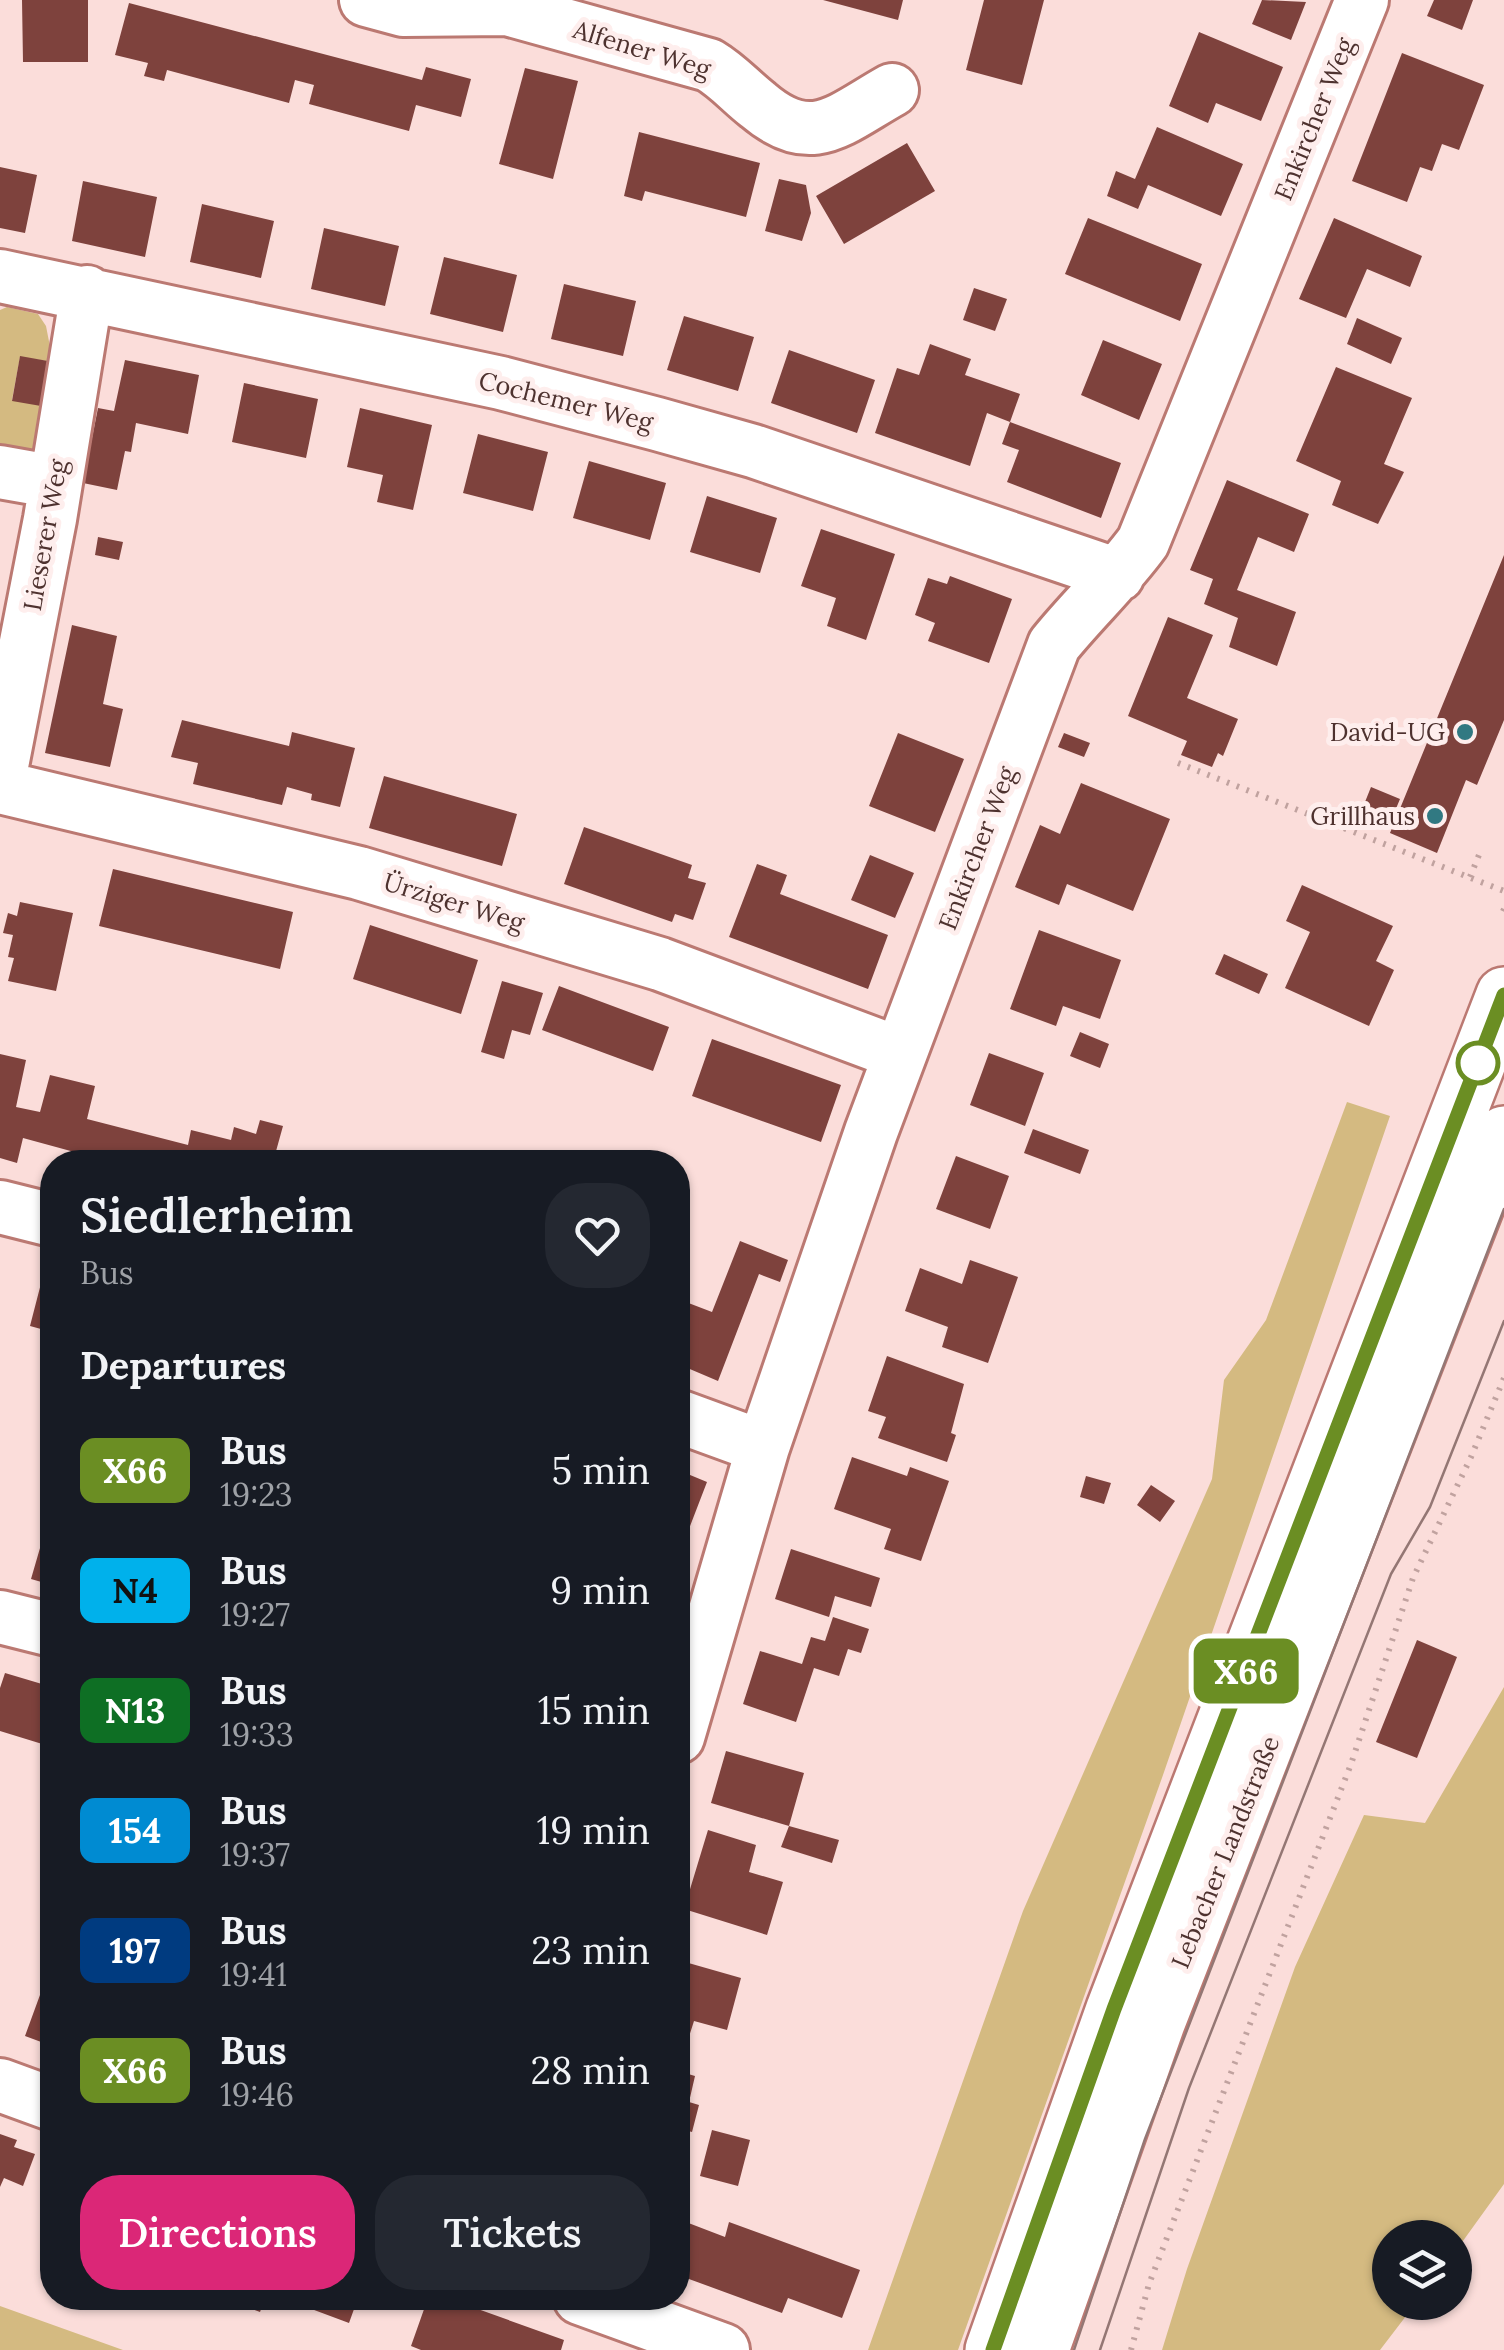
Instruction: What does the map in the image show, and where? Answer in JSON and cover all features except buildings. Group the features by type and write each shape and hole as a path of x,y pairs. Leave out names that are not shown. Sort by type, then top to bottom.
{"highway":[{"name":"Lebacher Landstraße","path":"993,2350 1114,2009 1504,995"},
{"name":"Lebacher Landstraße","path":"1042,2350 1158,2023 1504,1134"}],"street":[{"name":"Alfener Weg","path":"366,0 403,10 508,10 709,65 732,78 755,104 800,130 826,127 892,90"},
{"name":"Enkircher Weg","path":"690,1696 763,1447 898,1053 1054,645 1142,542 1362,0"},
{"name":"Cochemer Weg","path":"0,276 501,383 657,424 753,451 1118,574"},
{"name":"Lieserer Weg","path":"0,776 56,482 87,292"},
{"path":"0,472 56,482"},
{"name":"Ürziger Weg","path":"0,787 359,873 660,964 898,1053"},
{"path":"0,1207 40,1217"},
{"path":"690,1420 763,1447"},
{"path":"0,1617 40,1627"},
{"path":"0,2085 40,2100"},
{"path":"613,2310 723,2350"}],"path":[{"path":"1178,763 1504,890"},
{"path":"1470,877 1481,850"},
{"path":"1504,909 1504,916"},
{"path":"1131,2350 1149,2284 1351,1764 1413,1578 1504,1378"}],"shaded area":[{"path":"7,307 38,314 46,326 53,362 20,357 12,400 44,406 34,463 0,456 0,310"},
{"path":"1347,1102 1390,1116 1163,1775 958,2350 868,2350 1023,1911 1212,1479 1224,1380 1266,1320"},
{"path":"1504,1687 1504,2184 1472,2228 1472,2220 1372,2220 1372,2320 1403,2320 1380,2350 1162,2350 1295,1967 1364,1815 1425,1823"},
{"path":"0,2306 123,2350 0,2350"}],"tram line":[{"path":"1074,2350 1145,2139 1504,1209"},
{"path":"1100,2350 1189,2088 1391,1574 1430,1507 1504,1321"}],"bus line":[{"name":"X66","path":"993,2350 1114,2009 1504,995"}],"place":[{"name":"David-UG","path":"1465,732"},
{"name":"Grillhaus","path":"1435,816"}]}
